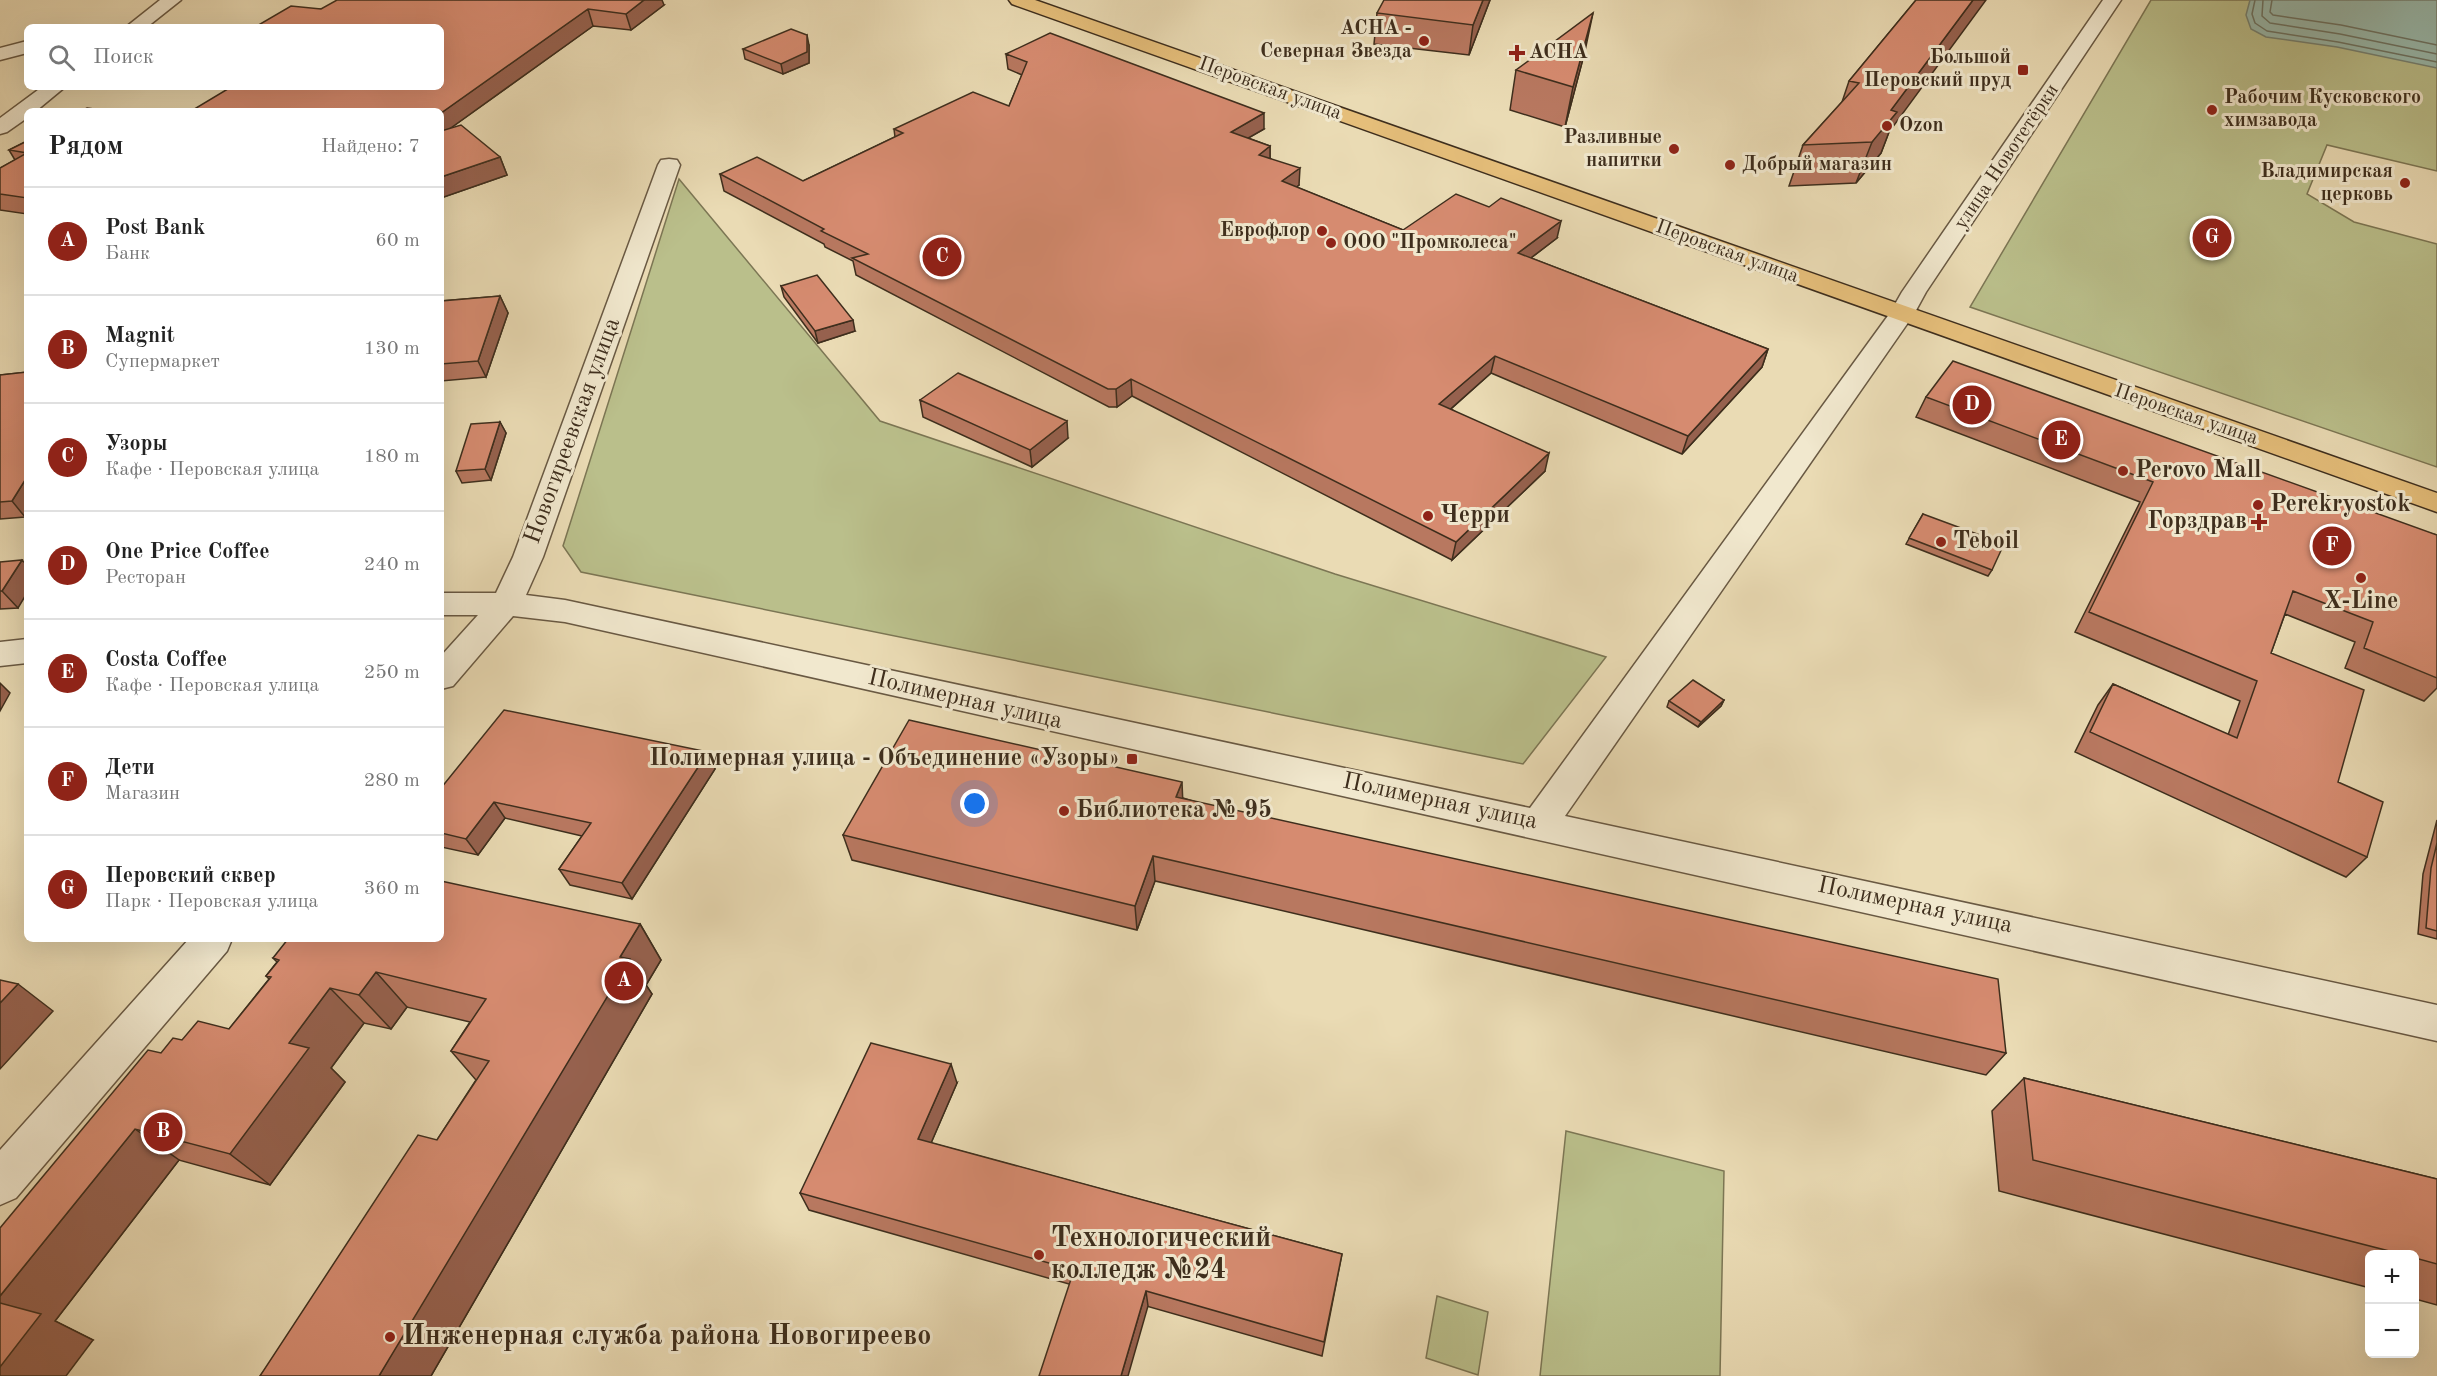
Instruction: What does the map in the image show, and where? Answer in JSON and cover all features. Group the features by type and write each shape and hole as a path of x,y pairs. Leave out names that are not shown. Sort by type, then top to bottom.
{"main road":[{"name":"Перовская улица","path":"1018,0 2437,503"}],"street":[{"path":"134,22 172,0"},
{"name":"улица Новотетёрки","path":"1540,823 1902,314 1914,292 2112,0"},
{"path":"0,54 24,48"},
{"path":"27,108 51,90"},
{"path":"0,128 24,110"},
{"name":"Новогиреевская улица","path":"444,674 506,604 528,557 669,165"},
{"name":"Полимерная улица","path":"444,604 506,604 565,611 1140,739 1540,823 2437,1023"},
{"path":"0,654 24,651"},
{"path":"0,1183 210,942"}],"green space":[{"path":"2151,0 2437,0 2437,171 2327,145 2307,194 2354,222 2437,244 2437,467 1970,307"},
{"path":"679,179 880,421 1335,574 1606,657 1523,764 581,572 563,546"},
{"path":"1566,1131 1724,1171 1720,1376 1540,1376"},
{"path":"1437,1296 1488,1312 1478,1375 1426,1358"}],"water":[{"path":"2250,0 2437,0 2437,68 2337,47 2266,37 2251,29 2246,15"}],"building":[{"path":"337,0 644,0 626,14 588,9 444,111 444,108 196,108 226,90 444,90 444,24 260,24 291,6 321,9"},
{"path":"1384,0 1483,0 1473,25 1377,13"},
{"path":"1916,0 1973,0 1891,110 1897,112 1872,142 1803,145 1859,83 1849,81"},
{"path":"1593,13 1573,87 1516,70"},
{"path":"791,29 807,35 807,52 781,64 743,49"},
{"path":"1050,33 1264,113 1231,132 1270,146 1259,155 1300,168 1282,181 1403,230 1456,194 1489,207 1501,198 1561,221 1518,253 1768,349 1688,436 1495,356 1439,404 1549,453 1456,542 1131,379 1116,389 1108,389 852,258 868,254 821,231 824,229 720,174 757,157 803,181 903,133 894,129 973,92 1009,106 1027,62 1006,54"},
{"path":"461,125 500,157 444,176 444,130"},
{"path":"24,142 24,152 9,150"},
{"path":"24,155 24,198 0,194 0,168"},
{"path":"817,275 853,320 815,331 781,286"},
{"path":"500,296 478,361 444,364 444,301"},
{"path":"1953,361 2437,535 2437,678 2364,648 2373,622 2293,591 2271,653 2364,690 2338,782 2383,802 2367,857 2090,732 2113,684 2237,738 2257,681 2089,612 2153,482 1926,397"},
{"path":"24,372 24,482 12,501 0,502 0,375"},
{"path":"958,373 1067,421 1030,450 920,400"},
{"path":"500,422 485,469 456,471 471,424"},
{"path":"1923,514 2004,544 1992,570 1909,538"},
{"path":"22,560 2,591 0,591 0,562"},
{"path":"1693,680 1724,700 1701,722 1669,701"},
{"path":"504,710 708,752 622,883 559,869 591,823 494,802 466,839 444,834 444,784"},
{"path":"909,720 1182,782 1176,797 1998,979 2006,1053 1153,856 1135,906 843,835"},
{"path":"2437,843 2437,931 2426,928 2431,868"},
{"path":"444,882 640,924 620,957 630,959 379,1376 260,1376 418,1135 437,1140 489,1061 451,1051 486,999 376,972 359,995 330,988 289,1043 309,1048 230,1154 135,1129 0,1296 0,1228 148,1050 161,1053 173,1038 182,1040 198,1021 229,1029 271,977 266,976 279,960 273,958 286,942 444,942"},
{"path":"0,980 18,984 0,1003"},
{"path":"871,1043 951,1064 918,1139 1342,1254 1324,1342 1146,1291 1121,1376 1039,1376 1074,1270 800,1193"},
{"path":"2024,1078 2437,1179 2437,1264 2419,1259 2419,1250 2385,1250 2033,1160"},
{"path":"0,1303 41,1314 0,1367"}],"place":[{"name":"АСНА - Северная Звезда","path":"1424,41"},
{"name":"АСНА","path":"1517,53"},
{"name":"Большой Перовский пруд","path":"2023,70"},
{"name":"Рабочим Кусковского химзавода","path":"2212,110"},
{"name":"Ozon","path":"1887,126"},
{"name":"Разливные напитки","path":"1674,149"},
{"name":"Добрый магазин","path":"1730,165"},
{"name":"Владимирская церковь","path":"2405,183"},
{"name":"Еврофлор","path":"1322,231"},
{"name":"Перовский сквер","path":"2212,238"},
{"name":"ООО \"Промколеса\"","path":"1331,243"},
{"name":"Узоры","path":"942,257"},
{"name":"One Price Coffee","path":"1972,405"},
{"name":"Costa Coffee","path":"2061,440"},
{"name":"Perovo Mall","path":"2123,471"},
{"name":"Perekryostok","path":"2258,505"},
{"name":"Черри","path":"1428,516"},
{"name":"Горздрав","path":"2259,522"},
{"name":"Teboil","path":"1941,542"},
{"name":"Дети","path":"2332,546"},
{"name":"X-Line","path":"2361,578"},
{"name":"Полимерная улица - Объединение «Узоры»","path":"1132,759"},
{"name":"Библиотека № 95","path":"1064,811"},
{"name":"Post Bank","path":"624,981"},
{"name":"Magnit","path":"163,1132"},
{"name":"Технологический колледж №24","path":"1039,1255"},
{"name":"Инженерная служба района Новогиреево","path":"390,1337"}]}
